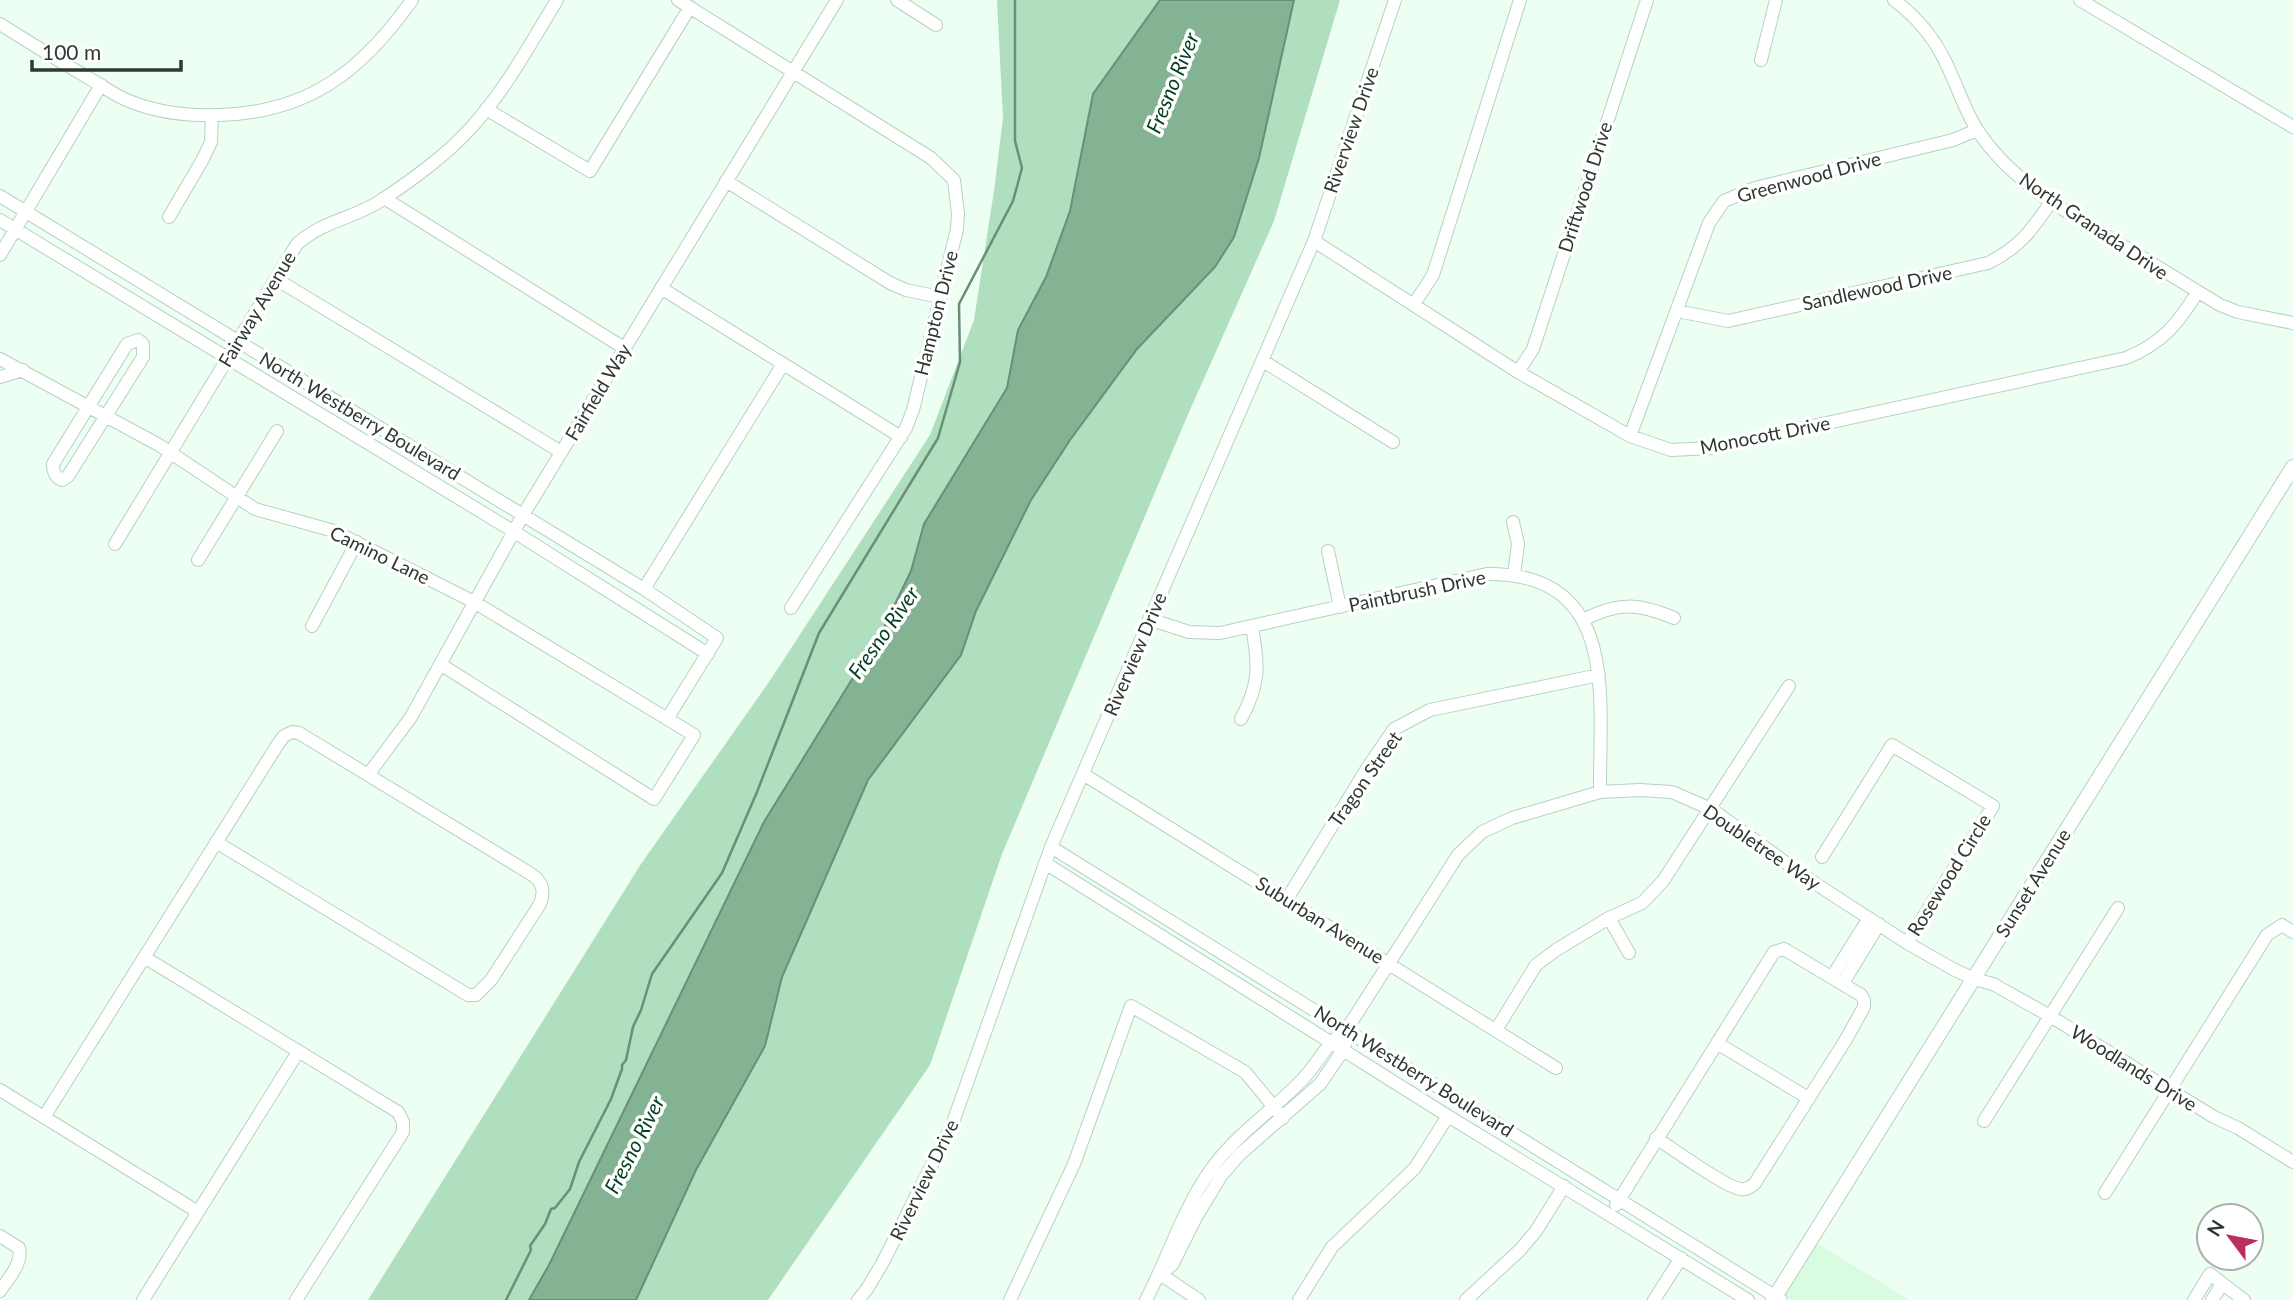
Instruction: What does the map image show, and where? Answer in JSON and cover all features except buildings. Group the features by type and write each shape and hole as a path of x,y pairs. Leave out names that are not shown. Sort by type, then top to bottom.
{"main road":[{"name":"Sunset Avenue","path":"1776,1299 2293,467"}],"street":[{"path":"0,24 126,100 152,109 191,116 239,114 286,105 312,95 340,77 366,56 412,0"},
{"name":"Fairway Avenue","path":"115,544 297,244 319,227 373,206 427,169 469,130 502,89 557,0"},
{"name":"Hampton Drive","path":"678,0 931,158 954,180 957,229 913,410 901,437 792,608"},
{"name":"Fairfield Way","path":"368,775 411,716 513,531 837,0"},
{"path":"897,0 936,24"},
{"name":"Riverview Drive","path":"858,1300 880,1269 952,1125 1051,847 1314,241 1395,0"},
{"path":"1414,304 1433,275 1520,0"},
{"name":"Driftwood Drive","path":"1518,372 1532,349 1647,0"},
{"path":"1760,60 1776,0"},
{"name":"North Granada Drive","path":"1894,0 1927,33 1943,57 1977,130 2003,162 2025,183 2197,293 2238,312 2293,323"},
{"path":"2080,0 2293,127"},
{"path":"486,109 590,171 690,7"},
{"path":"0,255 101,85"},
{"path":"169,217 211,142 212,115"},
{"name":"Greenwood Drive","path":"1630,436 1709,223 1724,201 1755,188 1953,140 1977,130"},
{"path":"726,181 890,283 906,290 940,297"},
{"name":"North Westberry Boulevard","path":"0,197 644,589 717,638 708,654 513,531 0,220"},
{"path":"384,198 624,348"},
{"name":"Sandlewood Drive","path":"1677,311 1728,320 1989,263 2017,246 2031,232 2051,202"},
{"name":"Monocott Drive","path":"1314,241 1518,372 1630,436 1671,450 1713,448 2126,358 2163,339 2197,293"},
{"path":"276,279 561,452"},
{"path":"661,288 901,437"},
{"path":"138,340 143,344 143,357 68,476 62,480 57,478 53,464 89,405 127,344 138,340"},
{"name":"Camino Lane","path":"0,359 89,405 170,452 255,509 334,531 474,602 694,735 654,799 440,664"},
{"path":"1263,361 1393,442"},
{"path":"644,589 783,364"},
{"path":"0,377 23,370"},
{"path":"198,560 277,430"},
{"path":"1513,522 1518,544 1514,575"},
{"path":"312,626 357,542"},
{"path":"1328,551 1340,607"},
{"name":"Paintbrush Drive","path":"1149,619 1198,633 1220,632 1488,575 1514,575 1532,579 1565,599 1583,620 1597,654 1600,792"},
{"path":"1583,620 1612,608 1628,606 1655,610 1674,618"},
{"path":"1241,719 1255,690 1257,677 1252,627"},
{"path":"667,719 708,654"},
{"name":"Tragon Street","path":"1287,899 1368,766 1394,729 1430,710 1599,675"},
{"path":"1496,1030 1536,965 1609,918 1642,903 1663,881 1788,686"},
{"path":"44,1117 216,842 278,744 284,736 292,732 299,733 539,879 543,895 491,981 476,995 460,990 216,842"},
{"name":"Rosewood Circle","path":"1824,855 1892,745 1993,806 1907,943"},
{"name":"Suburban Avenue","path":"1083,774 1556,1068"},
{"name":"Doubletree Way","path":"1146,1300 1160,1274 1172,1265 1221,1176 1279,1113 1331,1040 1347,1029 1458,855 1482,832 1512,818 1600,792 1672,792 1711,809 1810,880 1907,943 1974,979"},
{"name":"North Westberry Boulevard","path":"1051,847 1620,1199 1776,1299"},
{"name":"North Westberry Boulevard","path":"1045,863 1331,1040 1448,1116 1748,1300"},
{"path":"1984,1121 2118,908"},
{"path":"1609,918 1629,953"},
{"path":"1837,980 1874,921"},
{"path":"2105,1193 2267,935 2288,929"},
{"path":"1610,1215 1656,1138 1769,957 1779,949 1784,949 1861,995 1864,1007 1845,1041 1755,1183 1749,1188 1740,1189 1725,1182 1656,1138"},
{"path":"144,957 398,1112 403,1122 402,1132 296,1300"},
{"name":"Woodlands Drive","path":"1974,979 1993,984 2050,1016 2169,1090 2293,1162"},
{"path":"1010,1300 1074,1164 1131,1006 1245,1072 1279,1113"},
{"name":"Doubletree Way","path":"1279,1113 1320,1083 1344,1049 1347,1029"},
{"path":"1717,1043 1808,1098"},
{"path":"143,1300 298,1052"},
{"path":"0,1090 198,1212"},
{"path":"1299,1300 1332,1247 1415,1168 1448,1116"},
{"path":"1466,1300 1520,1250 1536,1231 1564,1185"},
{"path":"0,1236 19,1248 20,1253 0,1291"},
{"path":"1654,1300 1681,1258"},
{"path":"1160,1274 1197,1300"},
{"path":"2194,1300 2210,1274 2244,1300"},
{"path":"2212,1300 2222,1284"}],"shaded area":[{"path":"997,0 1340,0 1274,221 1186,419 1002,854 930,1065 768,1300 368,1300 641,864 771,679 930,435 974,320 994,191 1003,118"},
{"path":"1817,1243 1909,1300 1792,1300 1785,1295"}],"water":[{"name":"Fresno River","path":"1160,0 1294,0 1259,158 1234,237 1215,267 1137,349 1070,440 1031,500 976,611 961,655 868,780 782,977 765,1046 696,1170 636,1300 529,1300 549,1265 764,822 883,629 911,571 924,524 1007,388 1018,330 1046,277 1070,211 1093,94"}],"waterway":[{"path":"506,1300 531,1250 530,1246 545,1224 551,1209 555,1208 570,1189 579,1162 611,1099 652,974 722,873 819,633 938,438 960,362 959,304 1013,201 1022,168 1015,141 1015,0"}]}
